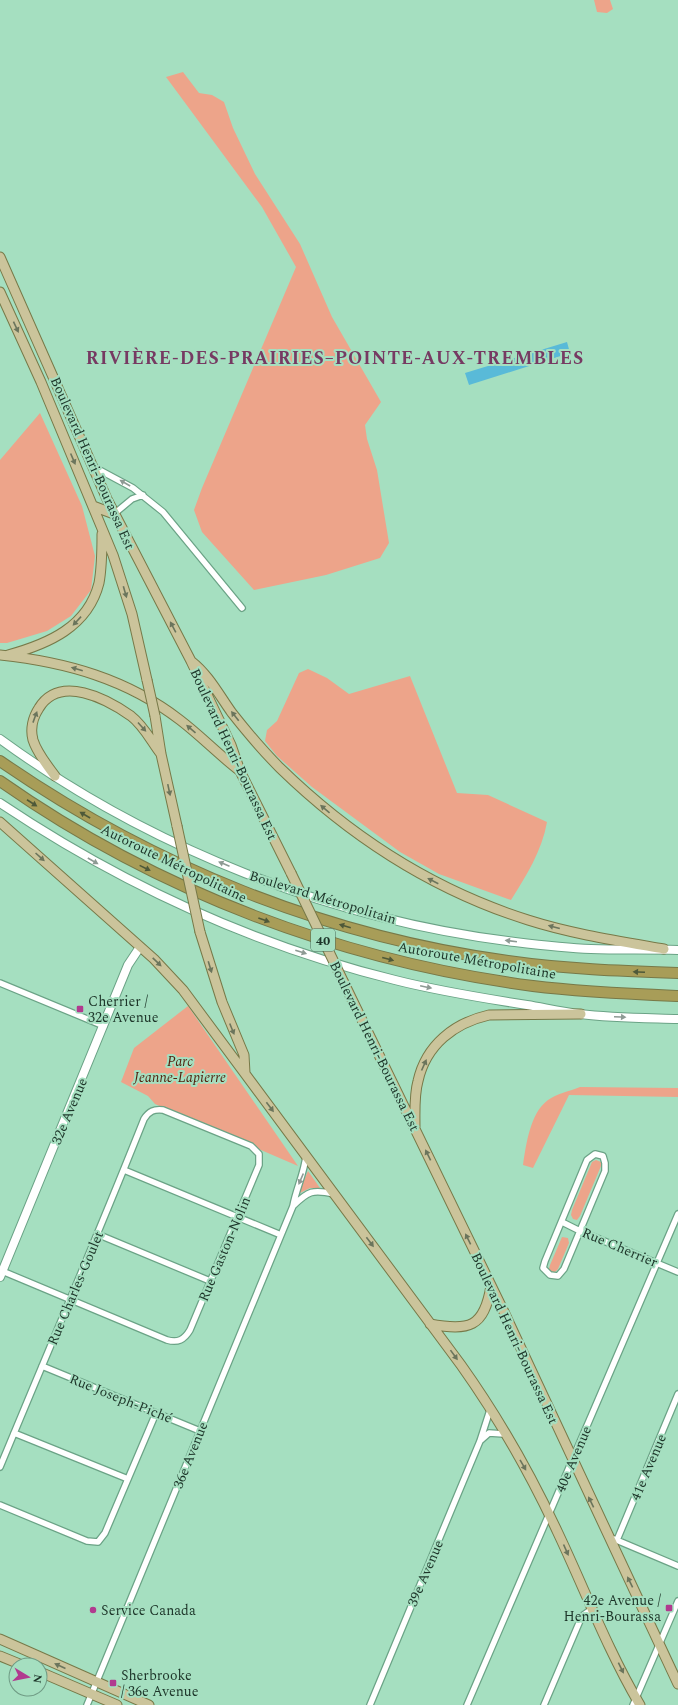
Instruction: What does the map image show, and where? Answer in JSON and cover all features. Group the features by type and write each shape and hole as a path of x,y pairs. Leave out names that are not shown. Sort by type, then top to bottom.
{"highway":[{"name":"Autoroute Métropolitaine","path":"0,762 66,804 136,844 231,887 326,921 431,948 508,961 579,968 678,973"},
{"name":"Autoroute Métropolitaine","path":"0,781 74,829 156,873 243,912 327,942 410,964 505,982 588,991 678,996"}],"main road":[{"name":"Boulevard Henri-Bourassa Est","path":"0,257 44,352 114,514 191,661 231,745 240,771 415,1128 491,1286 572,1461 613,1538 678,1684"},
{"name":"Boulevard Henri-Bourassa Est","path":"0,292 37,372 93,506 123,586 147,680 160,740 161,754 200,932 220,996 244,1055 245,1073"},
{"path":"93,506 114,514"},
{"path":"2,655 38,647 66,631 82,616 94,596 99,582 102,531"},
{"path":"2,655 69,666 123,685 144,695 177,717 219,756 240,771"},
{"path":"191,661 204,671 232,712 254,739 296,784 353,832 398,862 463,896 520,918 584,935 664,949"},
{"path":"55,776 35,745 32,728 34,716 40,706 49,698 64,691 75,690 86,693 126,714 144,729 161,754"},
{"name":"Boulevard Métropolitain","path":"0,739 55,776 120,814 200,854 268,882 355,909 429,927 514,942 591,949 678,950"},
{"path":"0,803 71,848 115,872 189,909 262,939 312,956 394,980 467,995 581,1014"},
{"path":"0,822 163,968 190,998 472,1380 549,1515 592,1610 637,1703"},
{"name":"32e Avenue","path":"1,1274 130,962 140,947"},
{"path":"415,1128 417,1086 422,1068 434,1046 455,1028 474,1019 489,1015 581,1014 678,1019"},
{"path":"430,1324 458,1328 475,1322 486,1308 491,1286"},
{"path":"0,1639 149,1705"},
{"path":"48,1675 116,1705"}],"street":[{"path":"92,465 143,495 171,520 242,608"},
{"path":"114,514 132,499 143,495"},
{"path":"0,983 104,1026"},
{"name":"Rue Charles-Goulet","path":"0,1467 144,1119 151,1111 163,1110 251,1146 259,1154"},
{"name":"Rue Gaston-Nolin","path":"70,1298 167,1340 174,1342 181,1340 190,1330 259,1165 259,1154"},
{"path":"595,1154 603,1156 606,1163 605,1171 580,1231 564,1269 558,1276 550,1275 543,1268 545,1260 587,1160 595,1154"},
{"name":"36e Avenue","path":"87,1705 280,1234 293,1206 295,1192 305,1168 306,1156"},
{"path":"124,1170 280,1234"},
{"name":"36e Avenue","path":"293,1206 311,1192 320,1191 334,1194"},
{"name":"40e Avenue","path":"467,1705 678,1214"},
{"name":"Rue Cherrier","path":"562,1222 678,1272"},
{"path":"97,1234 210,1281"},
{"path":"1,1274 70,1298"},
{"name":"Rue Joseph-Piché","path":"42,1366 200,1431"},
{"name":"41e Avenue","path":"613,1538 678,1394"},
{"name":"39e Avenue","path":"370,1705 480,1441 490,1410"},
{"path":"0,1506 87,1541 98,1542 105,1533 156,1413"},
{"path":"14,1433 128,1479"},
{"path":"480,1441 489,1433 504,1434"},
{"path":"613,1538 678,1566"},
{"path":"637,1703 660,1642 678,1601"},
{"path":"544,1705 582,1616 592,1610"}],"green space":[{"path":"594,0 610,0 613,9 607,13 597,12"},
{"path":"183,72 199,93 212,95 224,102 233,128 255,174 300,244 332,317 381,402 365,425 367,439 377,470 389,543 380,558 326,575 254,590 202,532 194,510 296,267 262,207 166,77"},
{"path":"40,413 82,506 95,556 91,590 71,616 47,631 7,643 0,643 0,460"},
{"path":"308,669 327,678 349,694 410,676 457,793 488,795 547,822 545,833 537,853 528,872 511,900 439,874 400,852 312,787 277,756 265,741 267,730 277,721 299,673"},
{"name":"Parc Jeanne-Lapierre","path":"188,1006 298,1166 155,1104 148,1096 121,1082 134,1048"},
{"path":"580,1087 678,1088 678,1097 569,1095 533,1168 523,1165 530,1130 537,1113 542,1106 555,1096"},
{"path":"596,1160 601,1162 601,1166 580,1216 577,1220 573,1219 571,1215 572,1210 592,1162"},
{"path":"308,1171 320,1188 310,1188 300,1193 299,1191"},
{"path":"562,1237 568,1238 569,1243 558,1269 555,1272 552,1272 549,1269 550,1265"}],"water":[{"path":"567,342 570,353 469,385 465,373"}],"place":[{"name":"Cherrier / 32e Avenue","path":"80,1009"},
{"name":"42e Avenue / Henri-Bourassa","path":"669,1608"},
{"name":"Service Canada","path":"93,1610"},
{"name":"Sherbrooke / 36e Avenue","path":"113,1683"}],"district":[{"name":"RIVIÈRE-DES-PRAIRIES–POINTE-AUX-TREMBLES","path":"335,358"}]}
